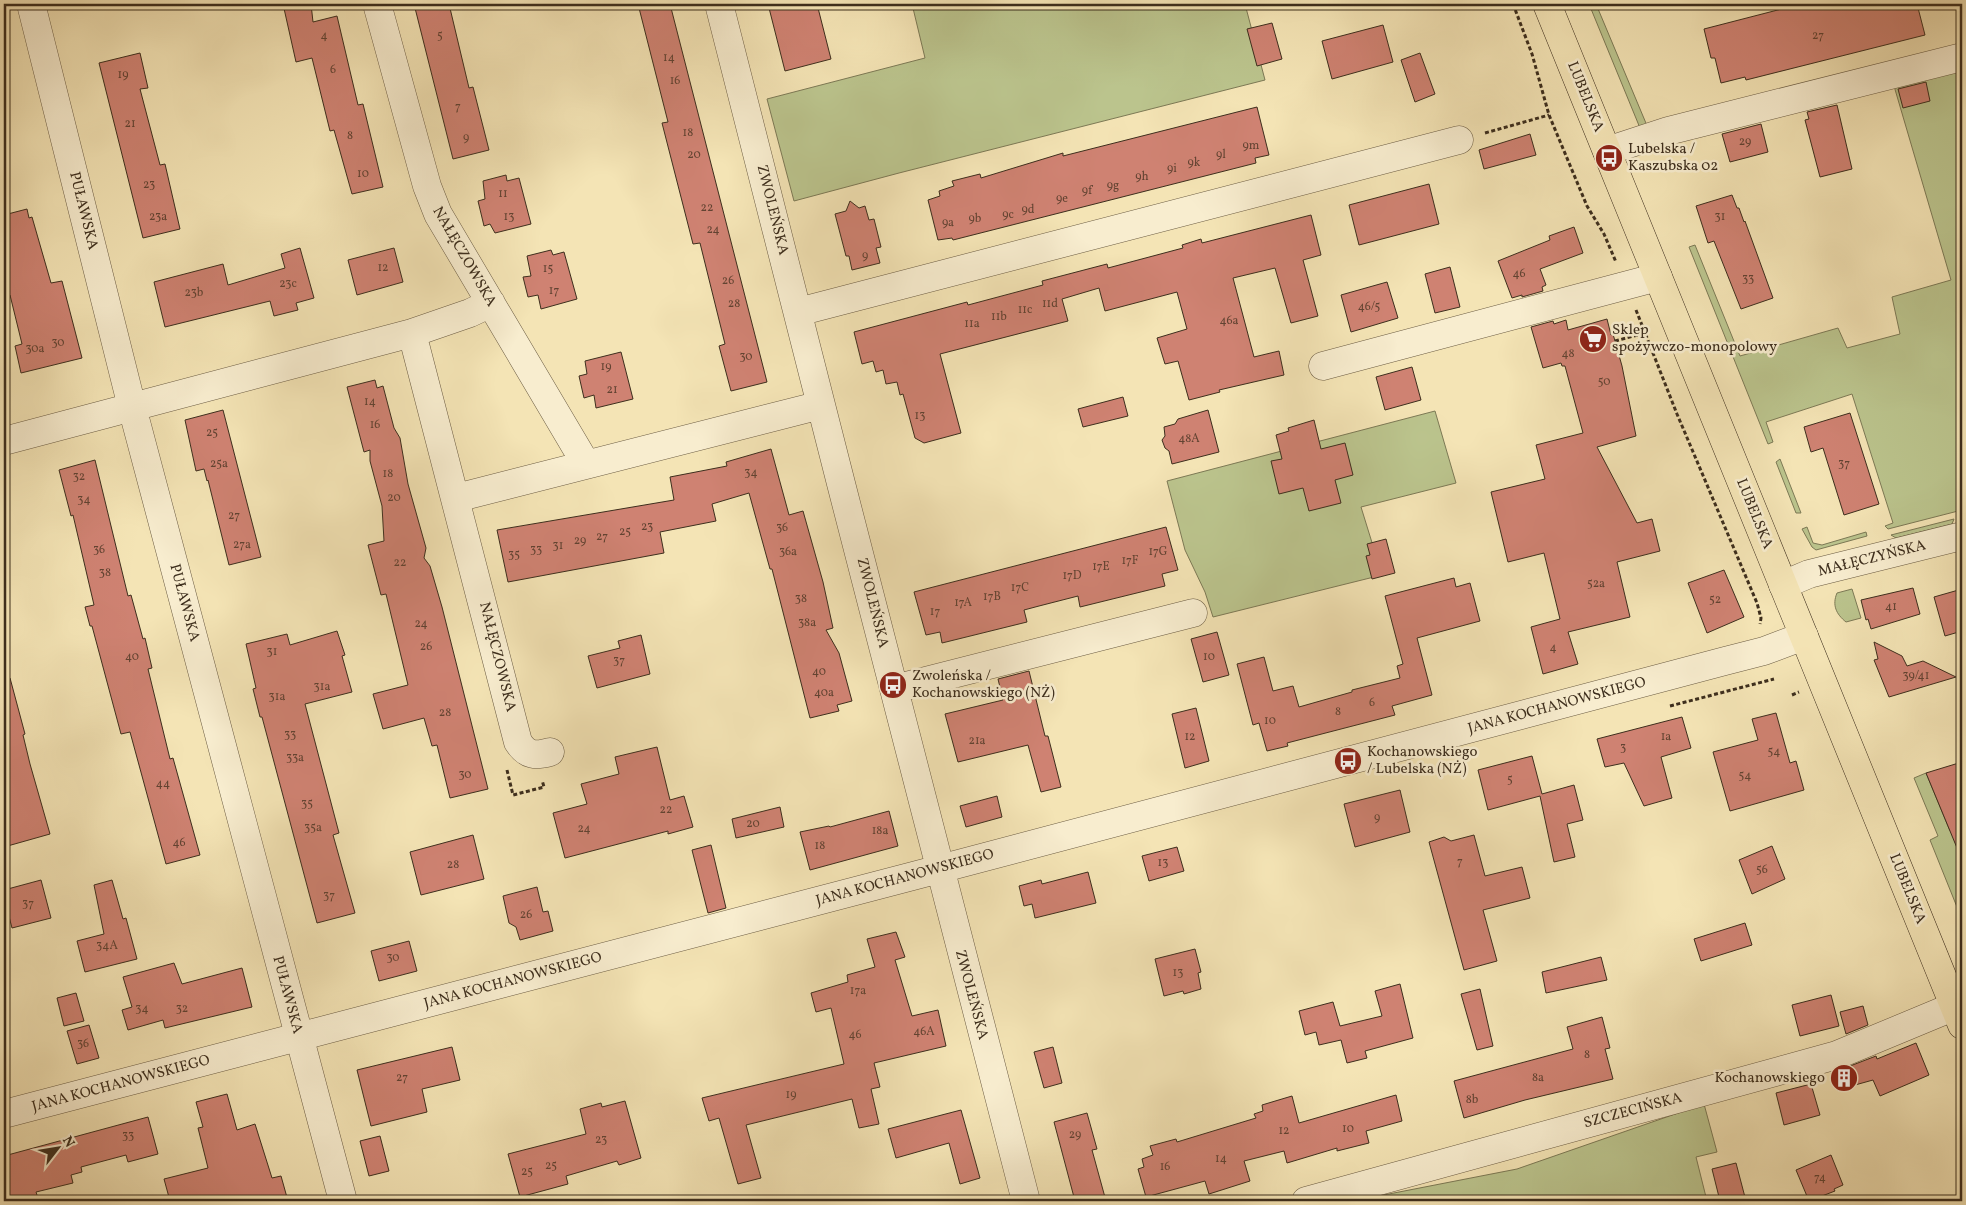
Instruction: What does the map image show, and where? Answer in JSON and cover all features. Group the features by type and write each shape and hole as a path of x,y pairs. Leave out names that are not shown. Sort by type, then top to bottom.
{"main road":[{"name":"LUBELSKA","path":"1547,4 1959,1016"}],"street":[{"name":"PUŁAWSKA","path":"31,4 132,407 343,1201"},
{"name":"NAŁĘCZOWSKA","path":"377,4 430,197 438,214 586,464"},
{"name":"ZWOLEŃSKA","path":"719,4 894,689 938,870 1026,1201"},
{"path":"1607,151 1668,131 1962,57"},
{"path":"798,312 1459,140"},
{"path":"1323,366 1658,277"},
{"path":"4,441 412,333 491,304"},
{"name":"NAŁĘCZOWSKA","path":"412,333 518,742 526,752 535,756 550,752"},
{"path":"456,498 822,405"},
{"name":"MAŁĘCZYŃSKA","path":"1783,585 1809,574 1962,536"},
{"path":"894,689 1193,613"},
{"name":"JANA KOCHANOWSKIEGO","path":"4,1114 1754,654 1804,636"},
{"name":"SZCZECIŃSKA","path":"1306,1201 1837,1054 1959,1016"}],"path":[{"path":"1513,4 1532,54 1549,115 1587,206 1604,234 1677,414 1757,603 1761,618 1757,632"},
{"path":"1459,140 1549,115"},
{"path":"1615,341 1645,333"},
{"path":"1665,707 1774,678"}],"green space":[{"path":"912,4 1245,4 1265,80 794,201 767,99 925,58"},
{"path":"1589,4 1596,4 1648,128 1640,128"},
{"path":"1962,66 1962,510 1888,529 1885,526 1893,523 1852,394 1766,422 1773,442 1768,444 1689,247 1695,245 1740,356 1838,328 1847,348 1900,334 1892,297 1951,280 1894,86"},
{"path":"1435,411 1456,483 1361,507 1382,575 1213,617 1205,592 1185,550 1167,481"},
{"path":"1780,459 1801,513 1796,513 1776,462"},
{"path":"1954,519 1952,524 1896,538 1891,535"},
{"path":"1807,527 1813,543 1822,545 1866,532 1867,536 1816,550 1812,547 1802,529"},
{"path":"1852,589 1861,618 1846,622 1836,609 1835,601 1837,593"},
{"path":"1926,773 1950,831 1962,828 1962,912 1959,912 1930,840 1938,836 1914,778"},
{"path":"1704,1104 1717,1152 1696,1157 1707,1201 1353,1201 1517,1169"}],"building":[{"path":"283,4 311,4 313,22 337,16 358,105 363,104 383,187 352,194 334,130 330,131 312,58 296,62"},
{"path":"414,4 449,4 469,88 473,87 489,150 453,159"},
{"path":"638,4 670,4 767,382 731,391 719,346 725,344 700,243 693,244 662,123 668,122"},
{"path":"768,4 817,4 831,59 785,71"},
{"path":"1801,4 1917,4 1925,35 1746,80 1745,77 1721,83 1715,58 1711,58 1704,29"},
{"path":"1272,23 1282,59 1257,66 1247,29"},
{"path":"1383,25 1393,62 1332,79 1322,41"},
{"path":"140,53 148,88 140,89 160,165 165,164 180,229 143,238 99,63"},
{"path":"1420,53 1435,94 1415,102 1401,60"},
{"path":"1926,82 1930,101 1903,108 1898,89"},
{"path":"1837,105 1852,169 1820,177 1805,120 1809,119 1807,112"},
{"path":"1257,107 1269,155 1255,158 1256,163 953,240 952,238 938,240 928,200 940,196 939,191 954,186 952,181 980,174 981,178 1063,153 1063,156"},
{"path":"1761,124 1768,152 1730,162 1722,134"},
{"path":"1530,134 1536,155 1484,169 1479,150"},
{"path":"506,175 507,181 519,178 531,224 495,233 490,224 484,226 478,201 485,199 483,181"},
{"path":"1429,184 1439,224 1359,245 1349,205"},
{"path":"1732,195 1745,221 1773,298 1741,309 1714,241 1708,243 1696,206"},
{"path":"850,201 859,208 865,206 869,220 874,219 881,247 876,248 880,263 852,270 849,256 846,256 835,214 846,211"},
{"path":"27,209 29,218 32,217 51,283 62,281 82,358 21,373 15,346 22,344 10,295 4,296 4,215"},
{"path":"1311,215 1321,255 1303,260 1318,316 1291,323 1275,268 1233,278 1254,357 1279,351 1284,375 1219,390 1220,392 1189,400 1178,361 1165,364 1157,338 1187,329 1177,292 1105,311 1099,288 1062,299 1068,321 940,354 961,433 924,443 915,438 903,394 900,395 897,382 886,384 883,370 876,372 873,361 862,364 854,332 967,302 968,305 1043,285 1042,281 1107,264 1108,268 1183,248 1182,245 1201,239 1202,243"},
{"path":"1574,227 1583,253 1540,269 1546,285 1542,287 1543,291 1512,298 1498,261 1550,240 1549,236"},
{"path":"300,248 314,298 296,303 298,310 274,316 270,301 165,327 154,282 223,264 228,285 285,268 281,254"},
{"path":"394,248 403,282 357,295 348,260"},
{"path":"551,250 553,255 564,252 577,299 541,309 538,295 528,297 523,277 531,276 527,256"},
{"path":"1450,267 1460,307 1435,313 1425,274"},
{"path":"1387,282 1398,318 1351,332 1341,295"},
{"path":"1607,319 1622,366 1636,436 1597,447 1637,523 1652,519 1660,551 1617,562 1630,617 1568,632 1578,664 1543,674 1531,627 1560,619 1544,553 1508,562 1491,492 1545,479 1536,445 1583,433 1565,366 1562,366 1561,363 1543,368 1531,327 1553,321 1554,324 1566,320 1568,330"},
{"path":"621,352 633,399 596,408 594,395 584,398 579,376 587,374 585,361"},
{"path":"1412,367 1421,400 1385,410 1376,377"},
{"path":"375,380 377,388 383,386 394,428 400,438 408,484 426,548 424,558 430,566 442,607 488,789 450,798 437,745 432,746 424,718 383,729 373,694 408,685 386,594 381,595 368,545 384,541 382,506 370,461 370,450 364,452 347,387"},
{"path":"1123,397 1128,416 1083,427 1078,409"},
{"path":"223,410 261,557 229,565 208,480 204,469 196,471 185,420"},
{"path":"1208,410 1219,452 1172,464 1169,451 1165,448 1162,440 1165,436 1164,427 1175,424 1178,419"},
{"path":"1850,413 1879,504 1844,515 1823,448 1811,452 1804,427"},
{"path":"1314,420 1321,449 1345,443 1353,475 1335,480 1341,503 1309,511 1303,488 1279,494 1271,461 1282,459 1276,435 1289,431 1288,428"},
{"path":"771,449 789,515 803,511 823,582 833,628 826,630 839,653 852,701 837,705 839,711 810,718 772,569 770,569 749,493 712,504 716,521 660,532 664,553 508,582 497,530 674,500 670,477 727,466 726,462"},
{"path":"95,460 128,596 131,595 143,639 145,638 152,668 148,669 170,759 173,758 200,855 166,864 130,732 121,734 92,626 90,626 85,607 94,605 73,515 71,516 59,470"},
{"path":"1166,527 1178,570 1162,574 1165,586 1080,607 1078,596 1024,610 1027,622 942,643 940,632 926,635 914,592"},
{"path":"1386,539 1395,573 1372,579 1366,556 1370,555 1367,544"},
{"path":"1724,570 1744,617 1707,633 1688,583"},
{"path":"1454,578 1456,587 1470,583 1480,621 1417,638 1432,695 1392,706 1395,715 1287,743 1288,746 1267,751 1259,723 1253,725 1237,664 1264,657 1273,691 1293,686 1299,707 1352,692 1352,690 1400,678 1397,666 1403,664 1385,596"},
{"path":"1913,588 1920,614 1871,629 1868,619 1866,620 1861,600"},
{"path":"1962,589 1962,631 1945,636 1934,597"},
{"path":"337,631 345,655 342,656 352,692 305,704 339,833 333,835 355,913 317,923 262,717 260,717 253,689 256,688 246,644 287,634 290,645"},
{"path":"1217,632 1229,675 1203,682 1191,639"},
{"path":"641,635 650,674 597,688 588,656 620,648 618,641"},
{"path":"1874,642 1902,656 1907,666 1923,661 1956,677 1889,697 1874,660 1878,659"},
{"path":"1029,671 1045,736 1048,736 1061,787 1041,792 1028,745 958,762 945,714 1003,700 998,679"},
{"path":"10,678 25,734 23,735 30,764 50,834 4,847 4,679"},
{"path":"1196,708 1209,761 1185,768 1172,714"},
{"path":"1776,713 1790,763 1796,761 1804,790 1730,811 1713,752 1758,740 1752,719"},
{"path":"1682,717 1691,748 1661,757 1672,798 1644,806 1624,763 1605,767 1597,739"},
{"path":"657,747 670,800 684,796 693,827 668,834 668,831 565,858 553,813 587,804 581,784 619,774 615,757"},
{"path":"1532,756 1542,794 1574,785 1583,820 1567,824 1575,857 1554,862 1540,796 1488,810 1478,770"},
{"path":"1962,762 1962,860 1926,773"},
{"path":"1400,790 1410,832 1355,847 1344,804"},
{"path":"997,796 1002,817 966,827 960,806"},
{"path":"780,807 784,827 736,838 732,819"},
{"path":"889,811 898,846 810,870 800,832 830,827"},
{"path":"473,835 484,879 421,895 410,852"},
{"path":"1474,835 1485,876 1522,867 1530,898 1483,910 1497,961 1464,970 1429,842 1444,837 1451,841"},
{"path":"711,845 726,908 708,913 692,850"},
{"path":"1772,846 1785,879 1752,894 1739,860"},
{"path":"1177,847 1184,871 1149,881 1142,856"},
{"path":"1088,872 1096,903 1035,918 1032,904 1024,906 1019,886 1041,880 1042,884"},
{"path":"41,880 51,918 12,928 4,890"},
{"path":"112,880 123,919 126,918 137,959 85,972 77,941 104,934 94,885"},
{"path":"537,887 543,912 548,911 553,931 520,940 516,927 509,923 503,896"},
{"path":"1745,923 1752,945 1701,961 1694,939"},
{"path":"896,932 905,957 895,960 912,1016 938,1010 946,1046 874,1063 880,1087 871,1089 879,1124 859,1128 852,1099 746,1125 761,1178 738,1184 719,1118 709,1121 702,1098 844,1064 831,1008 816,1012 811,993 848,982 847,975 875,967 867,939"},
{"path":"409,941 417,971 379,981 371,951"},
{"path":"1195,949 1201,972 1198,973 1201,989 1184,994 1183,991 1164,996 1155,959"},
{"path":"1601,957 1607,980 1546,993 1542,972"},
{"path":"174,963 182,984 242,968 252,1007 165,1028 163,1020 128,1030 122,1010 132,1007 123,977"},
{"path":"1400,984 1413,1038 1365,1051 1367,1058 1347,1063 1341,1040 1319,1045 1316,1032 1305,1035 1299,1011 1333,1002 1340,1026 1382,1016 1375,991"},
{"path":"1480,989 1493,1046 1477,1050 1461,994"},
{"path":"76,993 84,1021 64,1026 57,998"},
{"path":"1831,995 1839,1026 1800,1036 1792,1005"},
{"path":"1863,1006 1868,1025 1846,1034 1840,1012"},
{"path":"1602,1017 1610,1048 1605,1049 1613,1079 1525,1100 1464,1118 1454,1081 1573,1049 1567,1027"},
{"path":"89,1025 99,1058 77,1064 67,1031"},
{"path":"1916,1043 1929,1075 1880,1096 1873,1080 1837,1090 1832,1073 1876,1056 1877,1059"},
{"path":"452,1047 460,1080 422,1089 427,1112 371,1126 357,1070"},
{"path":"1053,1047 1062,1083 1044,1088 1034,1052"},
{"path":"1811,1084 1820,1115 1784,1125 1776,1093"},
{"path":"227,1094 237,1130 255,1124 272,1178 281,1176 288,1201 170,1201 164,1179 208,1168 198,1128 203,1127 196,1102"},
{"path":"1396,1095 1402,1121 1366,1131 1369,1143 1337,1151 1337,1148 1287,1163 1284,1151 1244,1161 1250,1181 1209,1194 1205,1181 1146,1197 1138,1169 1144,1167 1142,1159 1153,1155 1150,1146 1176,1139 1177,1142 1256,1118 1254,1114 1263,1111 1262,1105 1292,1096 1299,1123"},
{"path":"625,1101 641,1158 619,1165 617,1161 566,1176 568,1184 520,1197 508,1154 586,1134 580,1109 601,1103 602,1107"},
{"path":"961,1110 980,1178 960,1184 949,1143 896,1158 888,1129"},
{"path":"1087,1113 1097,1149 1092,1150 1106,1201 1075,1201 1054,1122"},
{"path":"148,1117 158,1154 128,1162 126,1155 81,1167 82,1172 71,1175 73,1183 36,1192 39,1201 4,1201 4,1156"},
{"path":"380,1136 389,1171 369,1176 360,1141"},
{"path":"1831,1155 1843,1185 1834,1189 1835,1191 1809,1201 1796,1170"},
{"path":"1736,1163 1746,1201 1720,1201 1712,1169"}],"place":[{"name":"Lubelska / Kaszubska 02","path":"1609,158"},
{"name":"Sklep spożywczo-monopolowy","path":"1593,339"},
{"name":"Zwoleńska / Kochanowskiego (NŻ)","path":"893,685"},
{"name":"Kochanowskiego / Lubelska (NŻ)","path":"1348,761"},
{"name":"Kochanowskiego","path":"1844,1078"}]}
